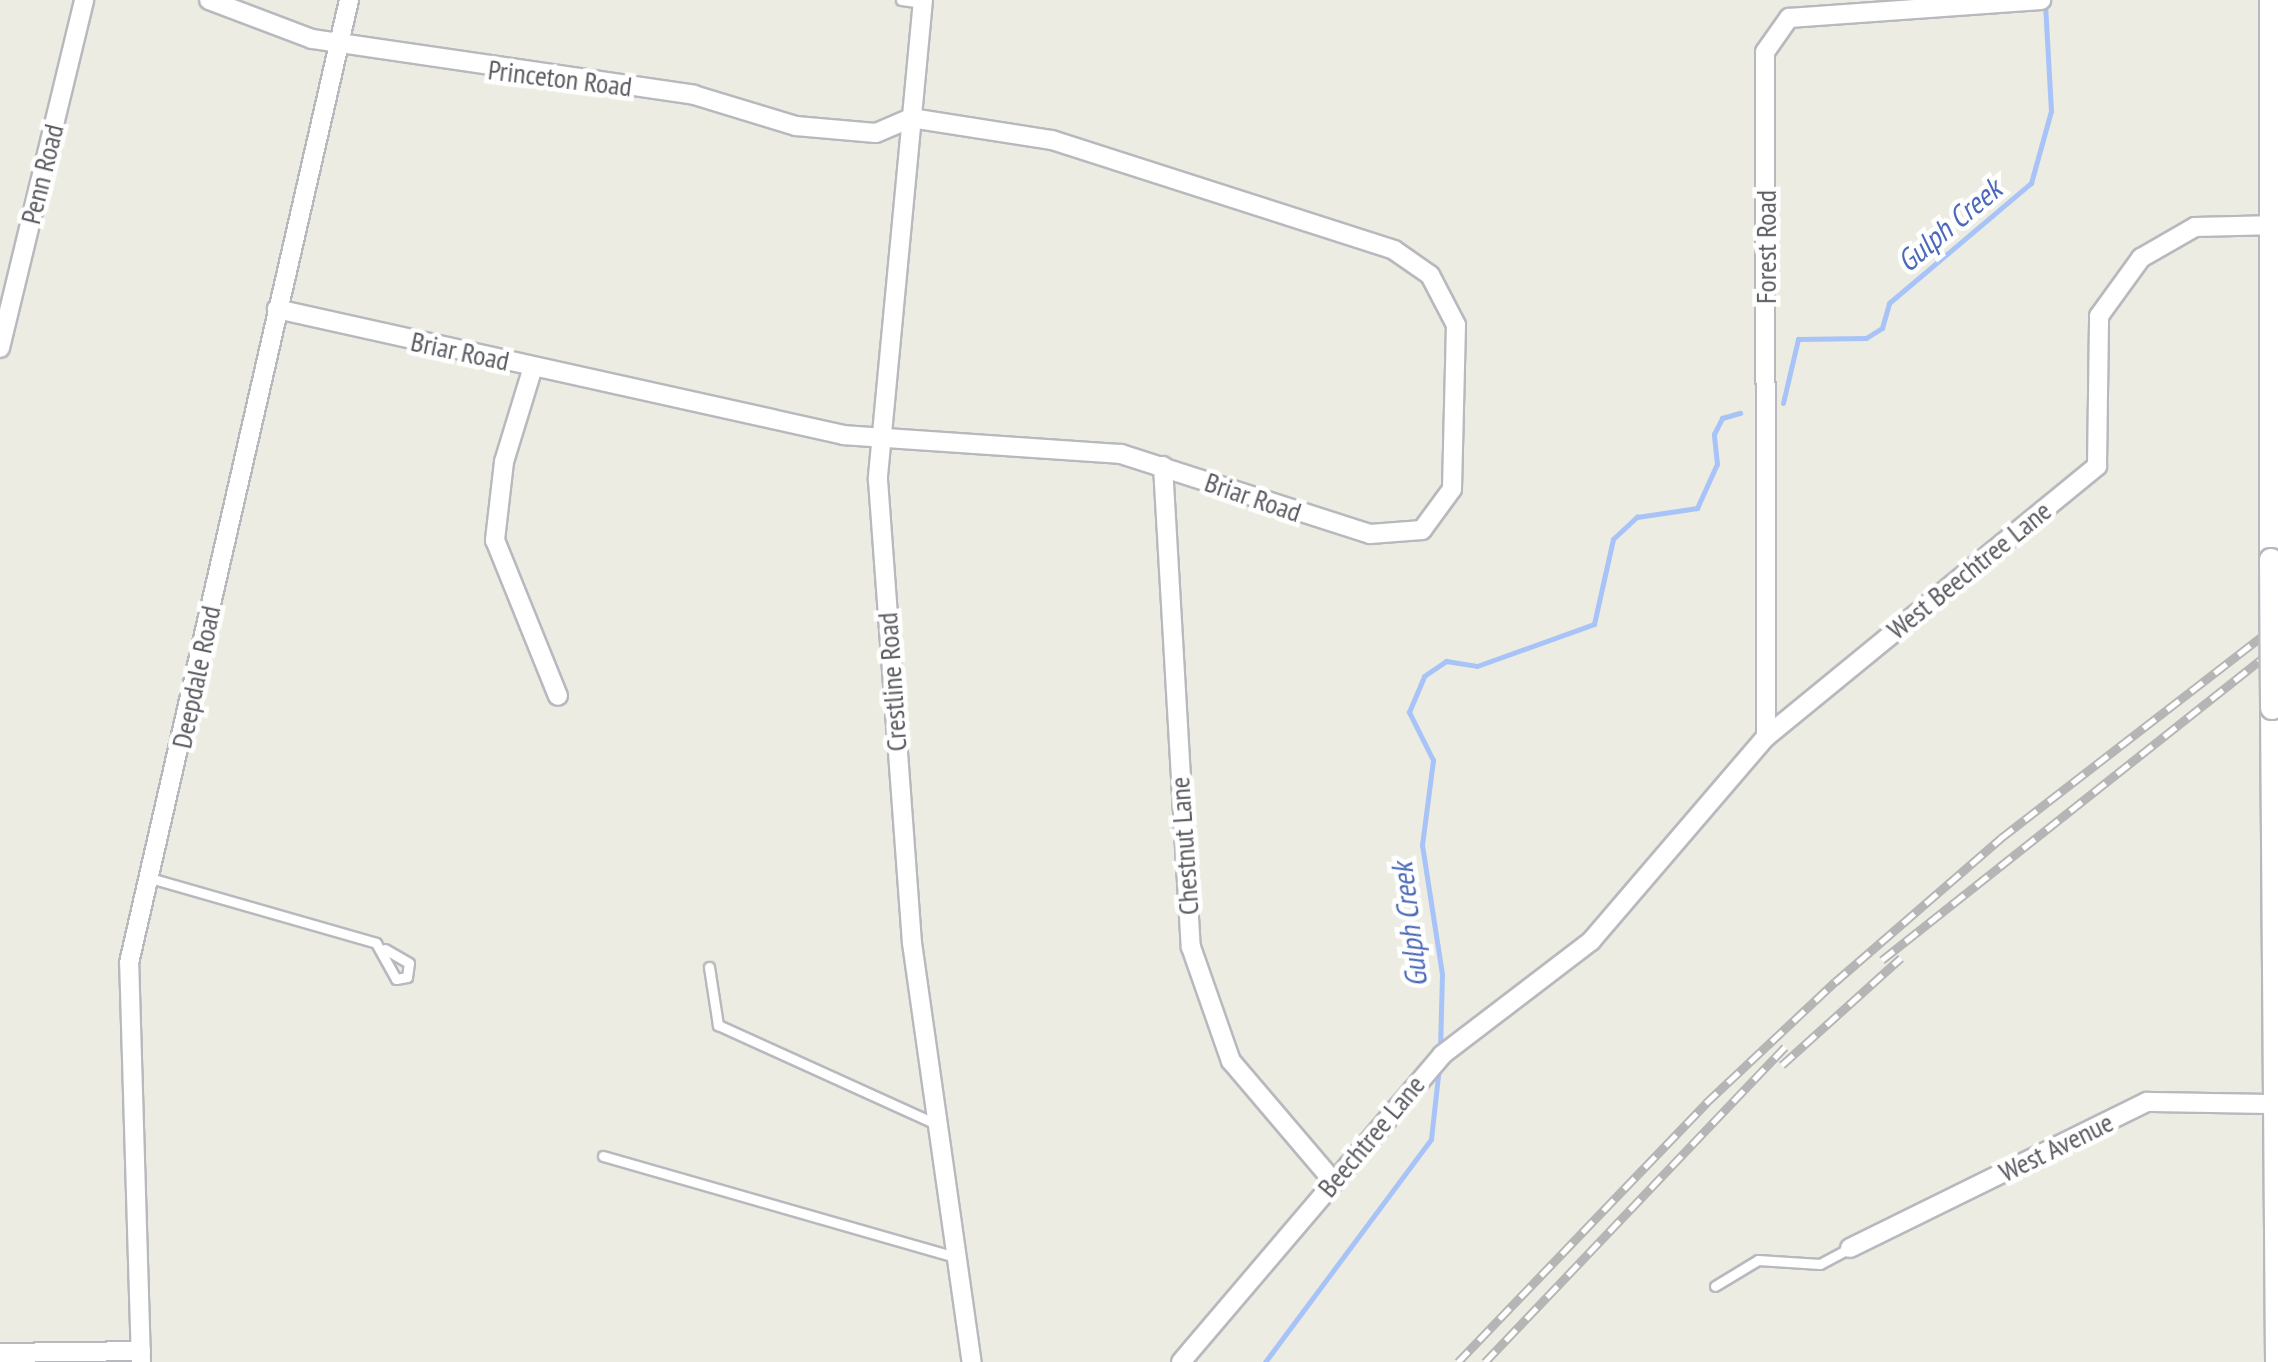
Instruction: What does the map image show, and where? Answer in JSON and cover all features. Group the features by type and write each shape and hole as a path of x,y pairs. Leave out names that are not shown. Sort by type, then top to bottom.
{"street":[{"name":"Penn Road","path":"0,348 84,0"},
{"name":"Princeton Road","path":"209,0 340,44 694,96 796,126 876,134 910,118"},
{"name":"Deepdale Road","path":"141,1357 125,996 349,0"},
{"path":"2271,0 2277,1362"},
{"name":"Crestline Road","path":"923,2 877,438 912,943 972,1362"},
{"name":"Forest Road","path":"1766,737 1765,52 1789,18 2035,3"},
{"name":"Briar Road","path":"277,309 877,438 1002,440 1163,466 1342,528 1387,536 1422,530 1443,511 1454,474 1458,342 1441,290 1394,250 1132,162 910,118"},
{"name":"West Beechtree Lane","path":"1591,940 1766,737 2096,466 2099,316 2141,258 2196,227 2273,225"},
{"path":"533,367 504,462 495,540 558,696"},
{"name":"Chestnut Lane","path":"1163,466 1191,947 1231,1061 1333,1181"},
{"name":"Beechtree Lane","path":"1181,1362 1442,1055 1591,940"},
{"name":"West Avenue","path":"1850,1248 2147,1102 2275,1104"},
{"path":"0,1353 141,1357"}],"lane":[{"path":"901,0 923,2"},
{"path":"150,878 384,949"},
{"path":"709,967 718,1025 938,1125"},
{"path":"604,1156 958,1258"},
{"path":"1715,1286 1758,1260 1820,1264 1850,1248"}],"waterway":[{"name":"Gulph Creek","path":"1783,403 1798,339 1866,338 1882,328 1889,303 2031,183 2051,111 2045,4"},
{"name":"Gulph Creek","path":"1440,1050 1442,974 1422,845 1433,760 1409,712 1424,676 1446,661 1477,666 1594,624 1613,539 1637,517 1697,508 1717,464 1714,434 1722,418 1740,413"},
{"name":"Gulph Creek","path":"1265,1362 1431,1139 1439,1066"}],"railway":[{"path":"1458,1362 1706,1103 1835,982 2001,838 2278,624"},
{"path":"1882,960 2278,646"},
{"path":"1782,1065 1901,958"},
{"path":"1485,1362 1785,1047"}]}
